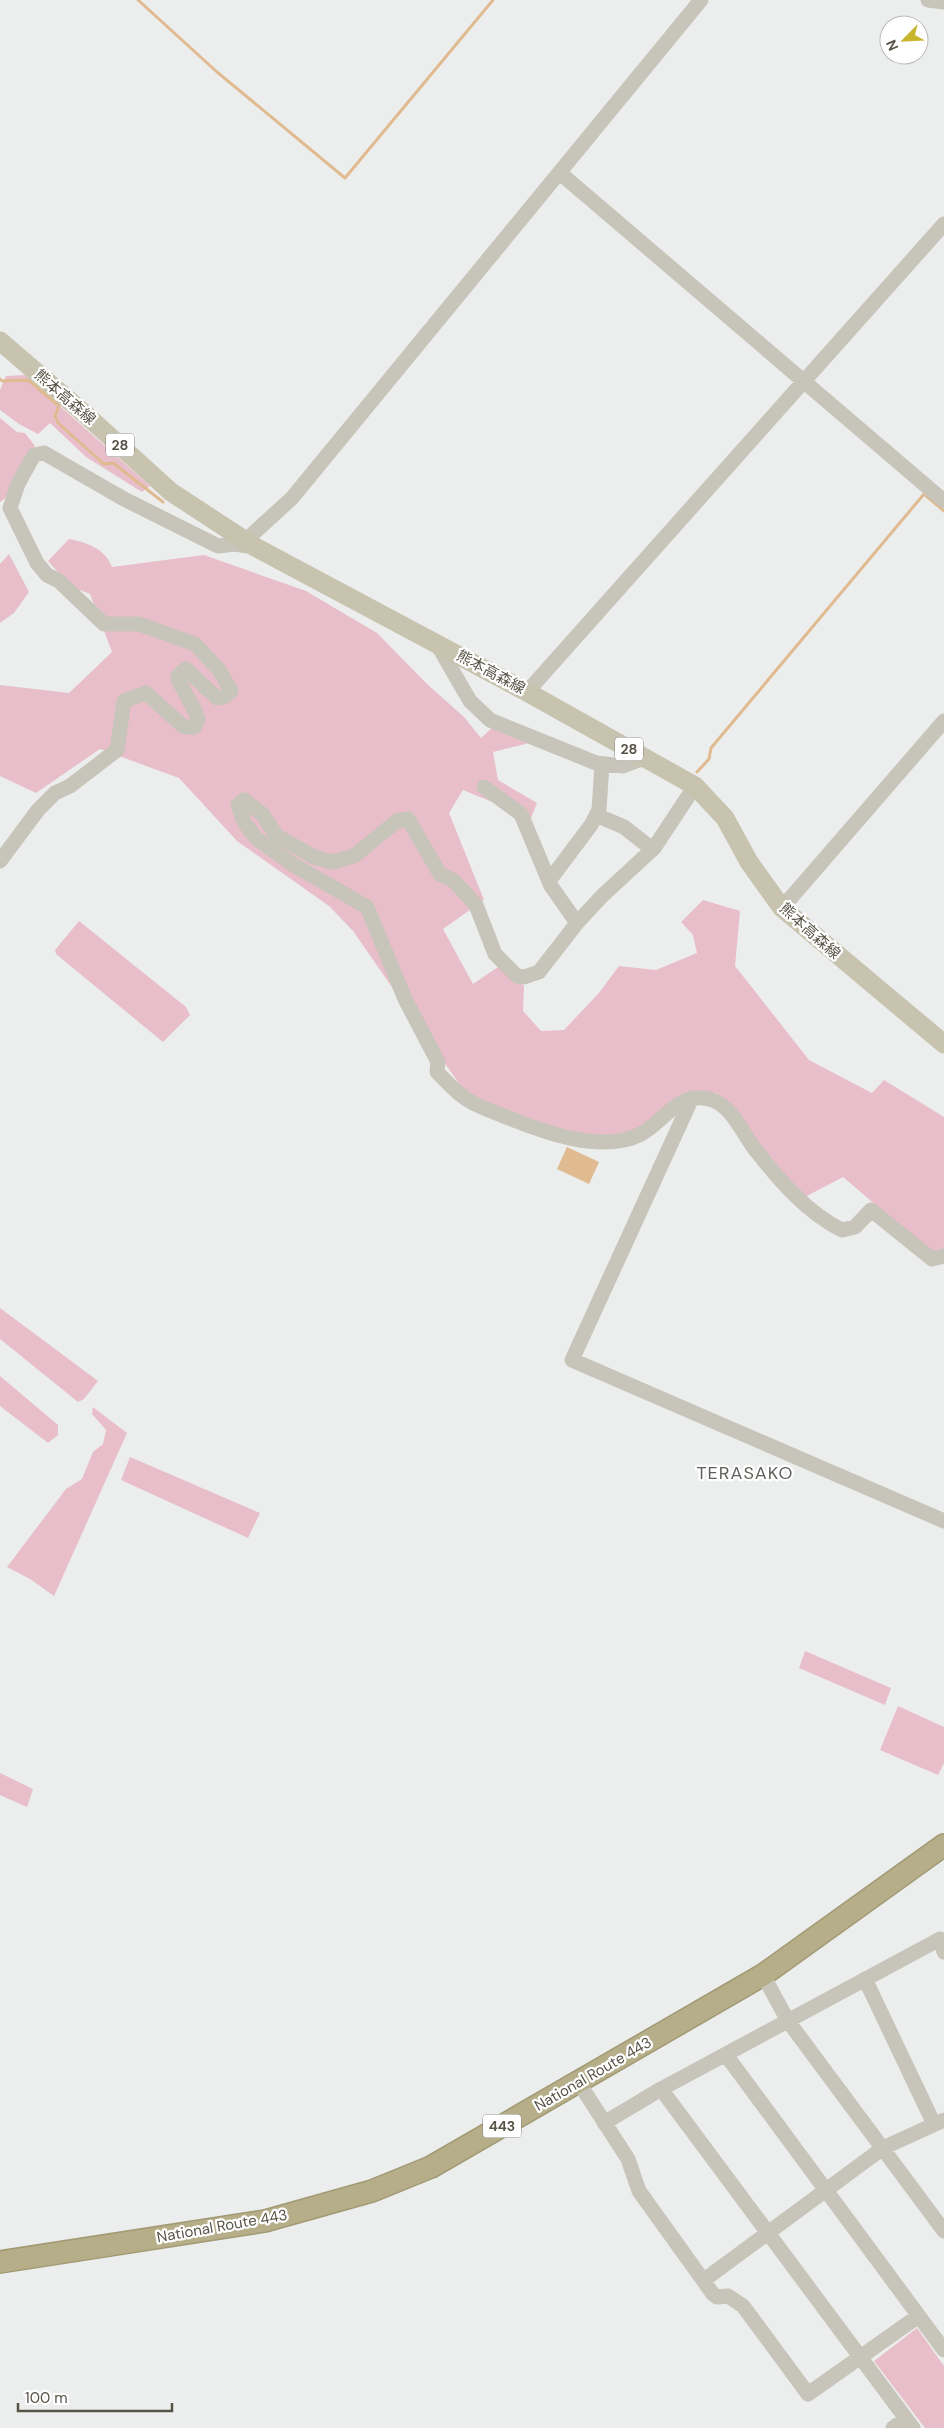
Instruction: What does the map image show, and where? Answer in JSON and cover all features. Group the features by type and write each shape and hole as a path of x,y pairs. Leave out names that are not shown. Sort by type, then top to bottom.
{"highway":[{"name":"National Route 443","path":"0,2262 264,2221 372,2191 431,2166 579,2083 763,1975 944,1845"}],"main road":[{"name":"熊本高森線","path":"0,341 172,492 250,544 527,692 695,786 725,818 749,862 782,908 944,1044"}],"street":[{"path":"0,861 38,810 55,793 70,786 117,750 124,701 146,693 184,728 194,728 198,720 178,676 186,670 217,698 224,697 231,691 220,671 194,644 139,624 104,624 59,582 47,575 37,563 10,508 18,484 34,455 44,453 124,499 218,546 250,544 292,498 700,0"},
{"path":"928,0 944,2"},
{"path":"560,173 944,501"},
{"path":"527,692 944,224"},
{"path":"437,644 470,701 490,720 602,764 622,766 644,758"},
{"path":"782,908 944,720"},
{"path":"549,881 599,810 602,764"},
{"path":"695,786 652,849 602,896 577,923 539,972 524,977 517,976 495,954 476,905 454,882 440,874 408,818 397,821 354,856 332,862 314,857 278,836 262,814 244,800 238,805 244,822 256,838 292,864 367,907 405,999 438,1062 437,1072 468,1100 532,1128 587,1142 626,1140 643,1133 673,1106 692,1098 710,1099 728,1110 754,1148 796,1196 829,1224 842,1230 855,1227 871,1210 932,1259 944,1256"},
{"path":"484,787 521,814 549,881 577,923"},
{"path":"596,815 624,827 652,849"},
{"path":"692,1098 572,1360 944,1521"},
{"path":"604,2123 662,2089 940,1939 944,1952"},
{"path":"763,1975 788,2021 944,2231"},
{"path":"704,2280 883,2148 939,2122 865,1979"},
{"path":"726,2055 917,2317 944,2350"},
{"path":"579,2083 628,2159 639,2190 704,2280 717,2297 728,2296 742,2306 808,2394 917,2317"},
{"path":"662,2089 910,2423 893,2428"}],"shaded area":[{"path":"25,375 150,486 142,492 86,457 50,423 38,434 19,424 0,410 0,390 6,376"},
{"path":"0,418 17,432 25,433 35,446 7,497 0,502"},
{"path":"69,539 95,547 105,555 112,567 204,555 306,591 377,633 427,684 464,717 481,738 494,726 529,743 493,752 498,780 537,803 531,818 463,790 449,813 484,900 443,929 473,984 498,967 524,986 523,1011 541,1031 564,1030 598,994 619,966 656,970 697,953 693,935 681,922 703,900 740,911 735,966 809,1060 872,1093 884,1080 944,1117 944,1251 932,1253 843,1177 805,1197 756,1144 717,1093 686,1095 643,1125 622,1136 586,1137 531,1124 469,1098 353,931 329,906 237,841 179,778 100,749 36,793 0,776 0,685 69,693 112,652 90,594 70,586 48,561"},
{"path":"9,554 29,592 14,613 0,623 0,564"},
{"path":"79,921 186,1007 190,1015 163,1042 56,954 55,950"},
{"path":"567,1147 599,1162 589,1184 557,1169"},
{"path":"0,1308 98,1381 84,1399 78,1402 0,1339"},
{"path":"0,1376 58,1425 58,1435 48,1443 0,1406"},
{"path":"93,1407 127,1433 54,1596 30,1579 7,1567 66,1489 82,1479 93,1452 103,1444 106,1430 92,1414"},
{"path":"130,1457 260,1513 248,1538 121,1480"},
{"path":"805,1651 891,1688 885,1705 799,1668"},
{"path":"898,1706 944,1727 944,1763 938,1775 880,1750"},
{"path":"0,1773 33,1789 27,1807 0,1795"},
{"path":"917,2328 944,2366 944,2428 925,2428 874,2361"}],"waterway":[{"path":"138,0 217,72 345,178 493,0"},
{"path":"0,379 2,381 28,380 59,406 55,416 58,423 104,464 113,463 163,502"},
{"path":"697,772 709,759 711,748 924,494 944,511"}],"district":[{"name":"TERASAKO","path":"745,1473"}]}
